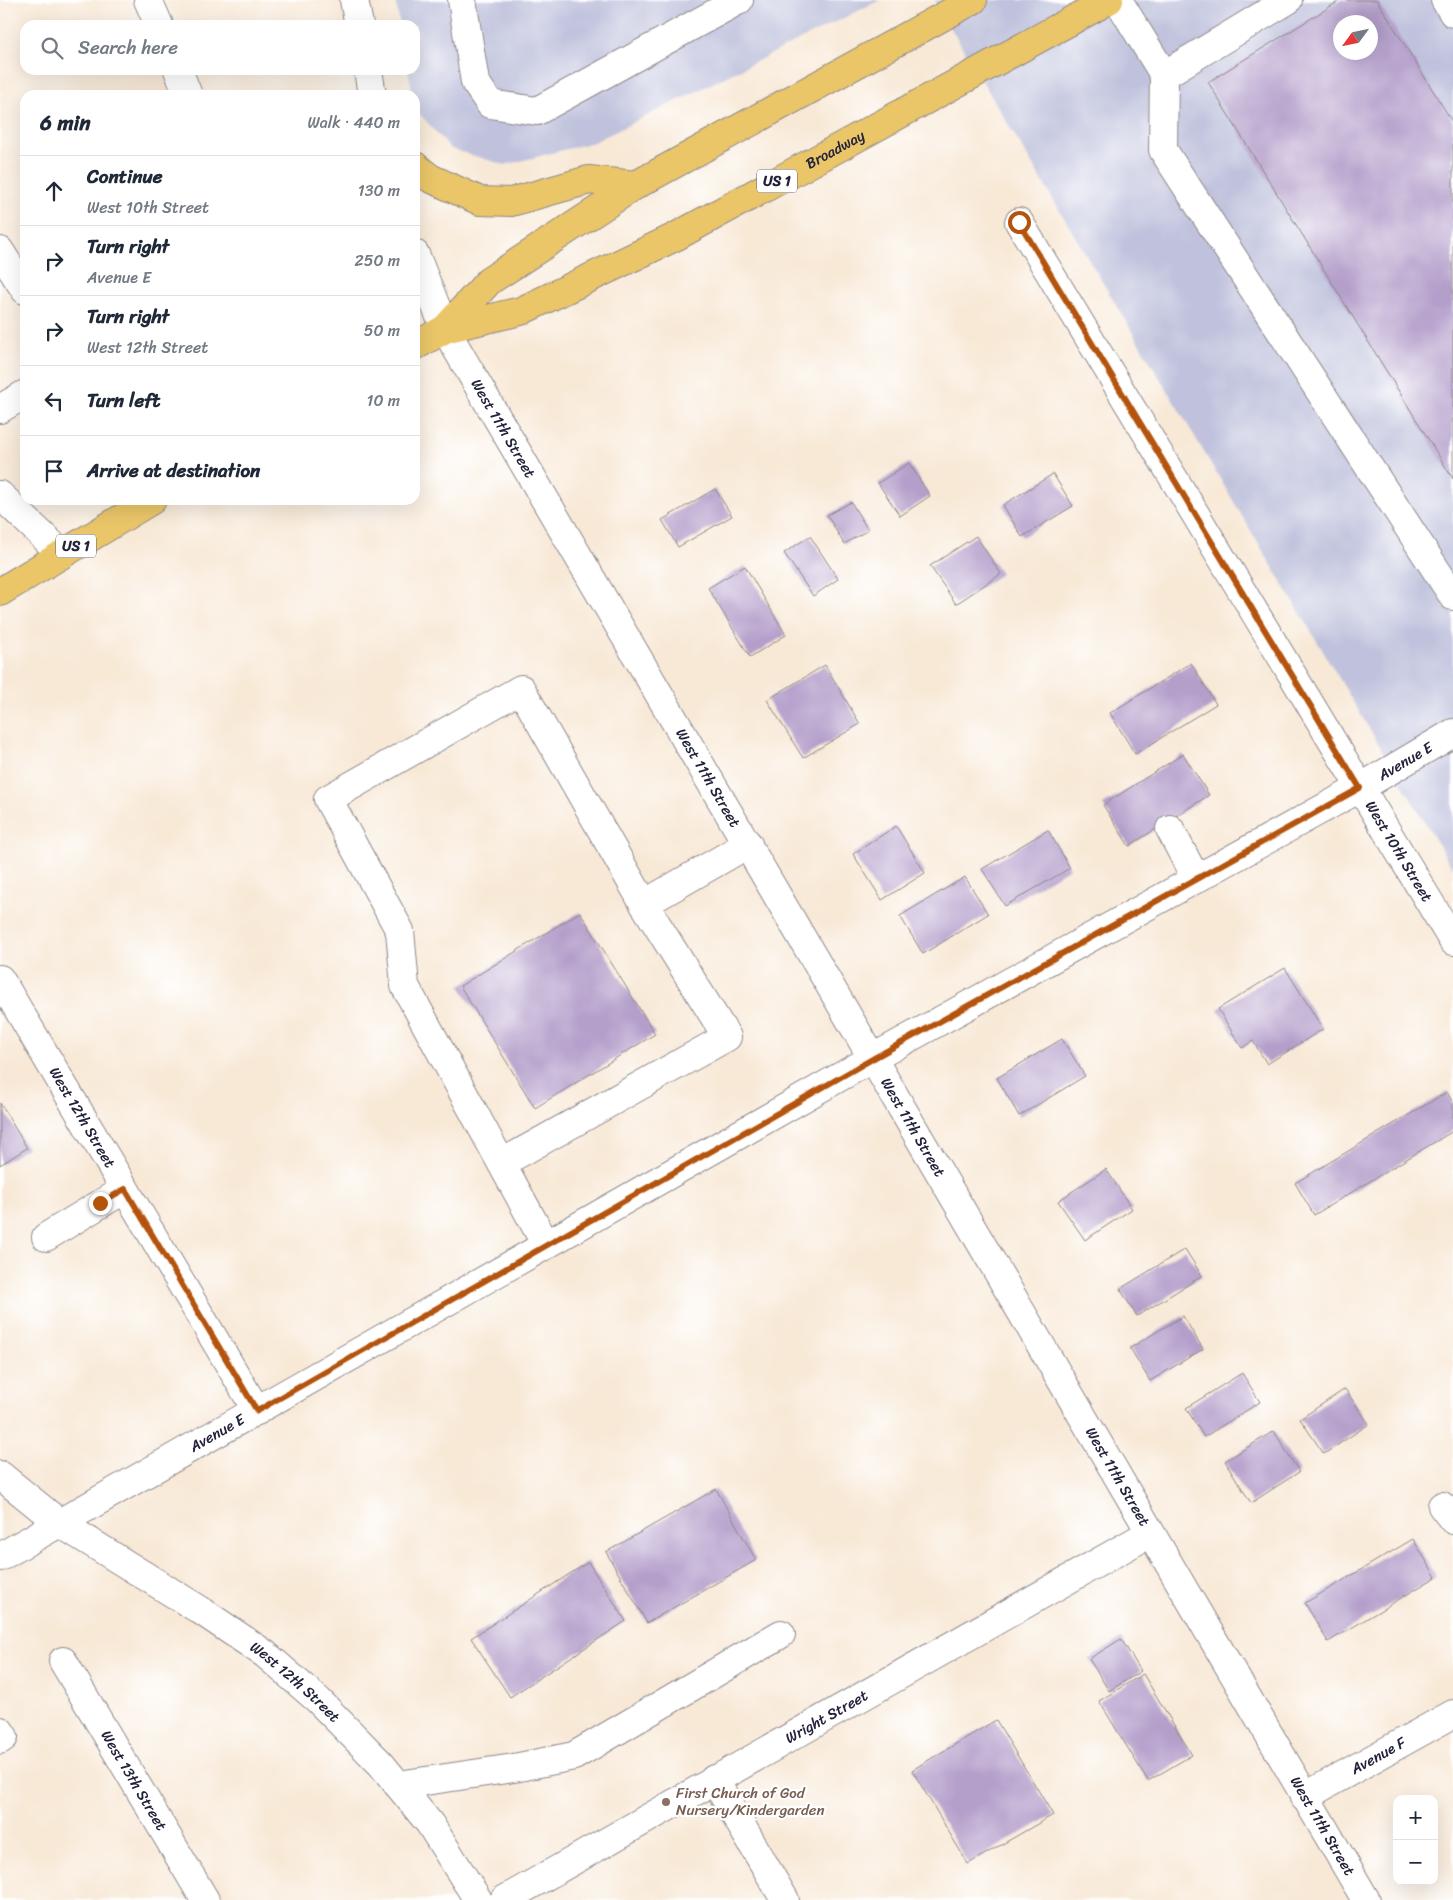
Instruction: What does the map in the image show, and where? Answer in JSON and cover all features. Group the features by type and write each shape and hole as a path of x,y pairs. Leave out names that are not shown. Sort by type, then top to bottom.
{"main road":[{"name":"Broadway","path":"445,329 489,281 636,185 973,0"},
{"name":"Broadway","path":"420,343 445,329 521,311 675,237 1108,2"},
{"path":"420,170 430,178 480,201 511,202 588,180 636,185"},
{"name":"US 1","path":"0,592 144,505"}],"street":[{"path":"148,0 157,20"},
{"path":"354,0 358,20"},
{"path":"462,0 475,82 490,104 537,111 739,0"},
{"path":"1164,75 1288,0"},
{"path":"1445,0 1453,13"},
{"path":"1108,2 1164,75 1163,150 1453,596"},
{"path":"180,75 186,90"},
{"path":"369,75 371,90"},
{"name":"West 10th Street","path":"1019,222 1453,941"},
{"path":"0,251 20,282"},
{"name":"West 11th Street","path":"420,266 445,329 1366,1900"},
{"path":"0,409 20,397"},
{"path":"0,495 62,554"},
{"path":"502,1164 727,1037 644,904 521,689 328,799 400,931 404,986 546,1246"},
{"name":"Avenue E","path":"0,1557 58,1522 257,1411 874,1058 1360,788 1453,733"},
{"path":"1170,829 1196,879"},
{"path":"644,904 748,844"},
{"name":"West 12th Street","path":"4,996 125,1189 257,1411"},
{"path":"46,1237 125,1189"},
{"name":"West 12th Street","path":"0,1475 58,1522 200,1610 265,1654 318,1700 382,1764 430,1824 478,1900"},
{"name":"West 12th Street","path":"0,1500 58,1522"},
{"name":"Wright Street","path":"504,1900 1150,1533"},
{"path":"398,1785 514,1768 574,1756 781,1634"},
{"name":"West 13th Street","path":"63,1661 205,1900"},
{"name":"Avenue F","path":"1304,1797 1453,1714"},
{"path":"0,1730 4,1737 0,1740"},
{"path":"714,1780 785,1900"}],"shaded area":[{"path":"395,0 880,0 594,142 505,165 451,149 420,114 420,90 412,90 409,75 420,75 420,20 399,20"},
{"path":"934,0 1453,0 1453,869"}],"building":[{"path":"1341,0 1377,0 1453,123 1453,479 1208,82"},
{"path":"909,463 930,496 900,516 878,483"},
{"path":"1053,474 1073,506 1022,537 1003,505"},
{"path":"715,489 732,516 678,547 662,520"},
{"path":"851,502 868,530 844,544 827,515"},
{"path":"810,536 838,579 813,596 784,553"},
{"path":"976,536 1001,574 956,604 930,566"},
{"path":"745,566 786,635 750,657 708,588"},
{"path":"1191,663 1216,704 1135,754 1110,713"},
{"path":"825,665 860,724 803,758 767,700"},
{"path":"1183,754 1209,795 1129,846 1103,805"},
{"path":"896,826 925,873 882,900 853,854"},
{"path":"1048,830 1070,868 1005,906 982,869"},
{"path":"965,877 988,914 923,954 900,916"},
{"path":"580,912 655,1034 535,1108 460,986"},
{"path":"1285,968 1323,1029 1267,1064 1253,1041 1242,1048 1218,1009"},
{"path":"1062,1039 1085,1076 1019,1116 997,1078"},
{"path":"1447,1092 1453,1103 1453,1131 1314,1215 1295,1183"},
{"path":"0,1103 27,1148 0,1165"},
{"path":"1106,1169 1132,1209 1085,1240 1058,1201"},
{"path":"1185,1249 1202,1276 1137,1316 1120,1289"},
{"path":"1183,1316 1203,1349 1150,1381 1130,1348"},
{"path":"1242,1373 1260,1402 1204,1437 1186,1408"},
{"path":"1345,1389 1369,1424 1324,1454 1300,1419"},
{"path":"1274,1431 1299,1472 1251,1503 1225,1461"},
{"path":"716,1489 756,1560 647,1623 606,1552"},
{"path":"1413,1539 1436,1577 1328,1642 1305,1603"},
{"path":"588,1562 626,1621 510,1697 471,1638"},
{"path":"1121,1639 1141,1671 1109,1691 1089,1659"},
{"path":"1143,1674 1192,1755 1148,1781 1099,1701"},
{"path":"996,1720 1053,1815 968,1864 912,1770"}],"place":[{"name":"First Church of God Nursery/Kindergarden","path":"666,1802"}],"route":[{"path":"100,1203 125,1189 257,1411 874,1058 1360,788 1019,222"}]}
